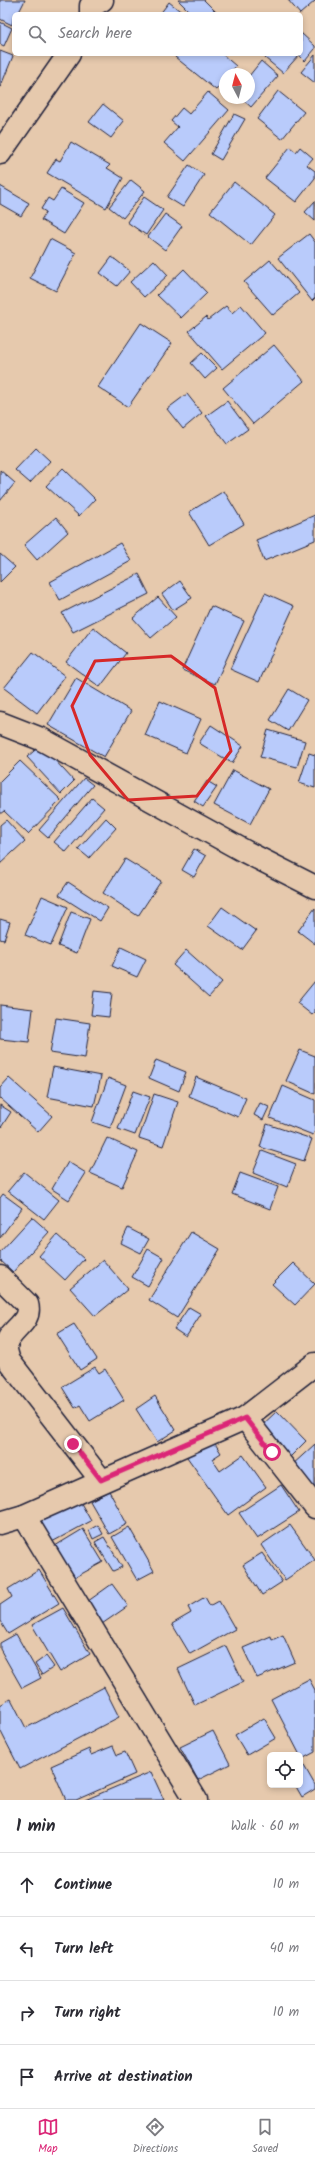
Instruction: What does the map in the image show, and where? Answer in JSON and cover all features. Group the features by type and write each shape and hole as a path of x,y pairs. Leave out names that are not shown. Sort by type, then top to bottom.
{"street":[{"path":"0,153 68,56"},
{"path":"0,723 41,739 239,848 315,887"},
{"path":"0,1277 27,1304 28,1310 28,1316 10,1336 6,1347 9,1361 101,1480"},
{"path":"0,1523 24,1516 101,1480 245,1418 315,1364"},
{"path":"245,1418 315,1507"},
{"path":"24,1516 196,1800"}],"highlighted area":[{"path":"171,656 215,688 231,751 197,796 128,800 90,755 72,706 95,661"}],"building":[{"path":"0,0 25,0 19,12 12,12 12,25 0,19"},
{"path":"178,0 204,0 216,12 190,12"},
{"path":"288,0 315,0 302,12 298,12"},
{"path":"169,2 182,12 162,12"},
{"path":"0,22 12,28 4,46 0,44"},
{"path":"303,35 315,46 315,49 305,61 300,56 303,56"},
{"path":"0,51 13,56 0,88"},
{"path":"315,55 315,83 301,72"},
{"path":"176,56 224,56 236,66 234,68 219,68 219,86 216,90"},
{"path":"266,56 298,56 283,73 265,58"},
{"path":"261,61 278,76 255,102 255,68"},
{"path":"278,91 304,112 282,139 257,119"},
{"path":"208,92 219,101 219,104 222,104 229,110 185,161 164,143 178,127 171,121 182,108 189,114"},
{"path":"103,104 124,121 111,138 89,122"},
{"path":"234,114 245,119 221,160 211,154"},
{"path":"71,142 110,165 107,168 123,178 106,208 47,173 56,159 60,161"},
{"path":"290,147 296,152 300,147 313,158 307,165 315,171 315,178 296,202 265,178"},
{"path":"189,165 204,175 183,207 167,197"},
{"path":"131,180 145,191 123,218 109,207"},
{"path":"234,182 275,215 251,245 210,212"},
{"path":"0,186 29,203 21,216 0,204"},
{"path":"61,189 84,203 64,234 41,220 46,212 41,209 48,198 53,201"},
{"path":"144,197 163,210 146,235 127,222"},
{"path":"315,201 315,221 305,212"},
{"path":"165,214 182,226 165,250 148,237"},
{"path":"309,234 315,242 315,298 312,301 278,258"},
{"path":"50,239 76,253 56,291 30,278"},
{"path":"112,257 130,271 117,286 100,273"},
{"path":"154,260 168,275 144,297 130,282"},
{"path":"270,260 299,293 273,315 244,282"},
{"path":"184,269 207,293 181,318 157,295"},
{"path":"241,305 265,333 222,369 189,331 206,317 208,320 226,306 232,313"},
{"path":"141,323 172,343 128,407 98,387"},
{"path":"274,345 304,381 253,424 223,388"},
{"path":"202,353 217,368 205,379 191,363"},
{"path":"187,394 202,413 183,429 167,409"},
{"path":"227,401 248,429 227,444 206,416"},
{"path":"36,448 50,461 30,483 15,470"},
{"path":"63,468 95,499 79,516 46,486"},
{"path":"0,470 15,483 0,501"},
{"path":"224,491 244,524 209,545 189,512"},
{"path":"315,515 315,540 264,561 256,540"},
{"path":"56,517 68,532 37,560 24,545"},
{"path":"120,543 131,561 60,600 50,582"},
{"path":"0,554 15,567 0,582"},
{"path":"139,574 149,594 73,632 62,613"},
{"path":"180,581 192,598 173,610 162,594"},
{"path":"265,593 294,606 259,682 230,669"},
{"path":"158,597 176,617 151,638 133,618"},
{"path":"211,606 244,621 215,684 182,670"},
{"path":"93,627 126,653 100,687 66,662"},
{"path":"33,652 65,676 37,713 4,688"},
{"path":"76,678 131,711 104,757 48,725"},
{"path":"289,689 307,700 288,731 270,720"},
{"path":"160,701 201,719 186,753 145,735"},
{"path":"211,725 243,746 232,763 199,743"},
{"path":"268,730 305,741 297,767 260,757"},
{"path":"41,745 74,781 61,794 27,757"},
{"path":"309,753 315,755 315,788 299,783"},
{"path":"20,761 61,800 28,834 4,811 0,814 0,781"},
{"path":"233,770 269,789 250,824 214,805"},
{"path":"84,778 93,785 48,838 39,830"},
{"path":"207,781 217,787 203,807 194,801"},
{"path":"92,798 104,808 66,852 54,842"},
{"path":"106,818 116,828 89,858 78,849"},
{"path":"6,820 25,841 0,864 0,825"},
{"path":"194,849 206,856 194,877 182,870"},
{"path":"125,859 161,881 138,916 103,893"},
{"path":"68,882 108,908 100,921 59,895"},
{"path":"42,896 68,907 51,945 25,935"},
{"path":"222,907 256,931 242,950 208,926"},
{"path":"315,908 315,944 298,931"},
{"path":"71,912 90,919 77,953 58,946"},
{"path":"0,919 10,922 4,940 0,939"},
{"path":"121,947 146,959 137,977 112,966"},
{"path":"186,950 222,982 209,997 173,965"},
{"path":"315,981 315,1012 312,1015 297,1003"},
{"path":"94,991 112,993 109,1017 91,1015"},
{"path":"0,1005 33,1009 29,1042 0,1039"},
{"path":"56,1018 90,1023 85,1058 50,1053"},
{"path":"300,1050 315,1056 315,1094 286,1081"},
{"path":"156,1060 186,1072 179,1091 149,1078"},
{"path":"53,1067 101,1076 94,1106 47,1097"},
{"path":"196,1077 246,1098 238,1117 189,1096"},
{"path":"9,1078 52,1116 38,1132 0,1098 0,1088"},
{"path":"108,1078 126,1085 110,1128 92,1122"},
{"path":"283,1086 315,1100 315,1130 313,1135 270,1118"},
{"path":"133,1091 150,1097 135,1135 118,1129"},
{"path":"154,1094 178,1102 163,1146 139,1138"},
{"path":"260,1103 269,1107 263,1120 254,1115"},
{"path":"0,1105 11,1112 0,1129"},
{"path":"267,1124 312,1139 304,1161 260,1147"},
{"path":"107,1138 138,1152 122,1187 90,1173"},
{"path":"262,1151 296,1164 287,1187 253,1173"},
{"path":"68,1162 86,1173 69,1200 52,1189"},
{"path":"24,1172 59,1200 44,1219 8,1191"},
{"path":"240,1173 278,1187 270,1209 232,1194"},
{"path":"3,1194 22,1208 0,1238 0,1198"},
{"path":"32,1217 49,1232 13,1272 0,1260 0,1252"},
{"path":"128,1228 149,1239 141,1253 121,1243"},
{"path":"191,1232 220,1249 177,1318 149,1300"},
{"path":"57,1235 84,1259 65,1280 39,1256"},
{"path":"148,1249 164,1258 148,1286 132,1277"},
{"path":"103,1260 128,1289 95,1316 70,1288"},
{"path":"293,1263 315,1284 295,1305 272,1284"},
{"path":"189,1307 201,1314 186,1337 174,1329"},
{"path":"74,1324 97,1359 80,1370 57,1334"},
{"path":"95,1367 99,1373 105,1369 124,1400 90,1421 80,1405 75,1408 62,1387"},
{"path":"155,1396 176,1430 157,1442 136,1409"},
{"path":"277,1411 306,1441 287,1460 258,1429"},
{"path":"212,1439 221,1453 212,1459 220,1471 243,1455 266,1487 228,1515 187,1457"},
{"path":"315,1444 315,1491 291,1466"},
{"path":"281,1485 299,1512 257,1539 239,1513"},
{"path":"109,1491 127,1524 109,1534 90,1501"},
{"path":"78,1498 91,1521 50,1543 37,1521"},
{"path":"98,1525 103,1534 93,1539 89,1530"},
{"path":"290,1525 315,1560 285,1580 261,1545"},
{"path":"129,1527 154,1571 137,1580 112,1537"},
{"path":"83,1529 103,1562 74,1578 55,1546"},
{"path":"104,1537 122,1567 113,1571 95,1542"},
{"path":"262,1553 282,1582 262,1595 243,1565"},
{"path":"39,1570 59,1603 8,1634 0,1621 0,1605 12,1597 8,1589"},
{"path":"112,1584 128,1606 99,1626 84,1604"},
{"path":"205,1597 210,1606 219,1601 235,1629 190,1654 172,1624 191,1613 188,1607"},
{"path":"63,1608 90,1654 60,1672 32,1625"},
{"path":"16,1634 41,1678 22,1688 0,1649 0,1643"},
{"path":"283,1635 295,1662 257,1678 243,1648 271,1636 272,1640"},
{"path":"226,1646 243,1682 195,1705 178,1669"},
{"path":"46,1656 54,1667 42,1675 35,1664"},
{"path":"309,1679 315,1690 315,1752 303,1758 303,1752 298,1752 271,1699"},
{"path":"104,1687 119,1717 20,1769 0,1730 0,1705 11,1699 26,1728"},
{"path":"264,1718 276,1738 247,1755 235,1735"},
{"path":"213,1731 230,1764 198,1780 180,1747"},
{"path":"113,1746 117,1755 125,1752 135,1774 76,1800 66,1800 51,1766 89,1749 91,1755"},
{"path":"303,1764 315,1785 315,1789 302,1797 297,1788 303,1788"},
{"path":"151,1772 164,1800 85,1800"}],"route":[{"path":"73,1444 101,1480 245,1418 272,1452"}]}
